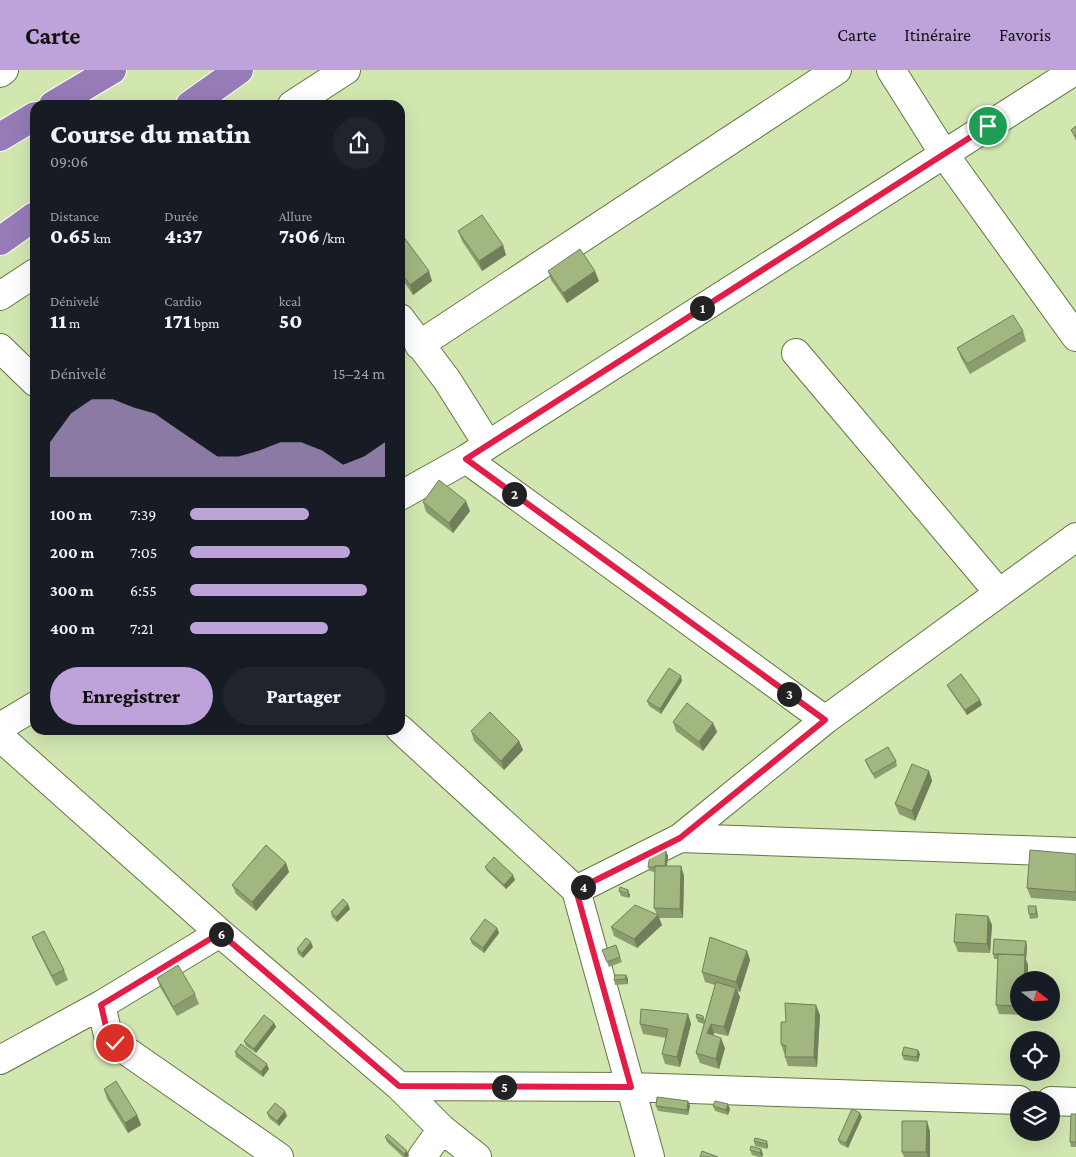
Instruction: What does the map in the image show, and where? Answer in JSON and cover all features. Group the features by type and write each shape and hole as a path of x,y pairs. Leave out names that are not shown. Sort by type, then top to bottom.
{"highway":[{"path":"61,100 112,70"},
{"path":"197,100 239,70"},
{"path":"0,137 30,119"},
{"path":"0,240 30,219"}],"street":[{"path":"0,73 4,70"},
{"path":"300,100 346,70"},
{"path":"419,344 837,70"},
{"path":"891,70 944,154 1076,337"},
{"path":"405,493 477,452 1076,70"},
{"path":"0,296 30,276"},
{"path":"405,325 447,380 477,452 825,720"},
{"path":"0,348 30,377"},
{"path":"796,353 999,593"},
{"path":"576,890 680,838 825,720 1076,537"},
{"path":"0,727 30,709"},
{"path":"405,734 576,890 650,1157"},
{"path":"0,738 220,933 399,1086 442,1129 476,1157"},
{"path":"680,838 1076,852"},
{"path":"0,1060 101,1005 220,933"},
{"path":"101,1005 108,1035 115,1043 279,1157"},
{"path":"399,1086 631,1087 1010,1100"},
{"path":"1060,1102 1076,1102"},
{"path":"422,1157 442,1129"}],"building":[{"path":"1076,126 1076,137 1071,130"},
{"path":"482,215 503,245 479,261 458,231"},
{"path":"405,239 429,271 410,285 405,278"},
{"path":"580,249 595,271 563,293 548,271"},
{"path":"1013,315 1023,331 967,364 957,348"},
{"path":"439,480 466,501 449,523 423,502"},
{"path":"669,668 681,676 660,709 647,701"},
{"path":"961,674 980,700 965,710 947,685"},
{"path":"687,703 713,723 699,742 673,722"},
{"path":"490,712 519,741 501,761 471,731"},
{"path":"888,747 896,761 873,774 865,760"},
{"path":"912,764 929,771 912,811 895,804"},
{"path":"266,845 286,863 252,902 232,885"},
{"path":"651,849 666,851 665,866 648,867"},
{"path":"1030,850 1076,854 1076,892 1027,888"},
{"path":"494,857 513,875 504,885 485,867"},
{"path":"655,866 681,866 680,909 654,908"},
{"path":"620,887 628,890 627,893 619,891"},
{"path":"343,899 348,904 336,917 331,912"},
{"path":"635,905 658,915 634,939 611,927"},
{"path":"1028,906 1036,906 1036,914 1029,914"},
{"path":"956,914 988,916 987,944 954,942"},
{"path":"485,919 497,928 483,948 470,939"},
{"path":"44,931 64,970 52,976 32,937"},
{"path":"710,937 747,951 736,982 702,972"},
{"path":"306,938 311,942 302,953 297,949"},
{"path":"994,939 1026,941 1024,955 993,954"},
{"path":"616,945 620,957 607,962 602,950"},
{"path":"998,954 1025,955 1024,971 1010,971 1010,1006 996,1005"},
{"path":"178,965 195,994 173,1007 157,978"},
{"path":"615,975 626,975 626,979 614,980"},
{"path":"716,982 736,988 724,1027 711,1024 707,1033 721,1038 716,1059 696,1053"},
{"path":"785,1003 816,1005 814,1057 785,1057 786,1046 781,1044 781,1022 786,1022"},
{"path":"641,1009 688,1014 677,1057 662,1054 668,1029 640,1024"},
{"path":"697,1014 703,1016 703,1019 696,1017"},
{"path":"264,1015 274,1023 254,1049 244,1041"},
{"path":"241,1044 267,1064 261,1072 235,1052"},
{"path":"904,1047 918,1050 917,1057 902,1055"},
{"path":"116,1081 137,1115 125,1123 104,1089"},
{"path":"657,1097 688,1101 687,1110 656,1106"},
{"path":"715,1101 728,1104 726,1110 713,1106"},
{"path":"275,1103 285,1111 277,1121 267,1113"},
{"path":"852,1109 860,1113 846,1143 838,1140"},
{"path":"1071,1114 1076,1114 1076,1142 1070,1142"},
{"path":"902,1121 927,1121 926,1152 902,1152"},
{"path":"388,1134 407,1151 404,1154 385,1137"},
{"path":"755,1138 767,1141 766,1144 754,1141"},
{"path":"751,1146 761,1149 760,1153 750,1150"},
{"path":"702,1151 718,1157 700,1157"}],"route":[{"path":"115,1043 108,1035 101,1005 220,933 399,1086 631,1087 576,890 680,838 825,720 466,459 988,126"}]}
